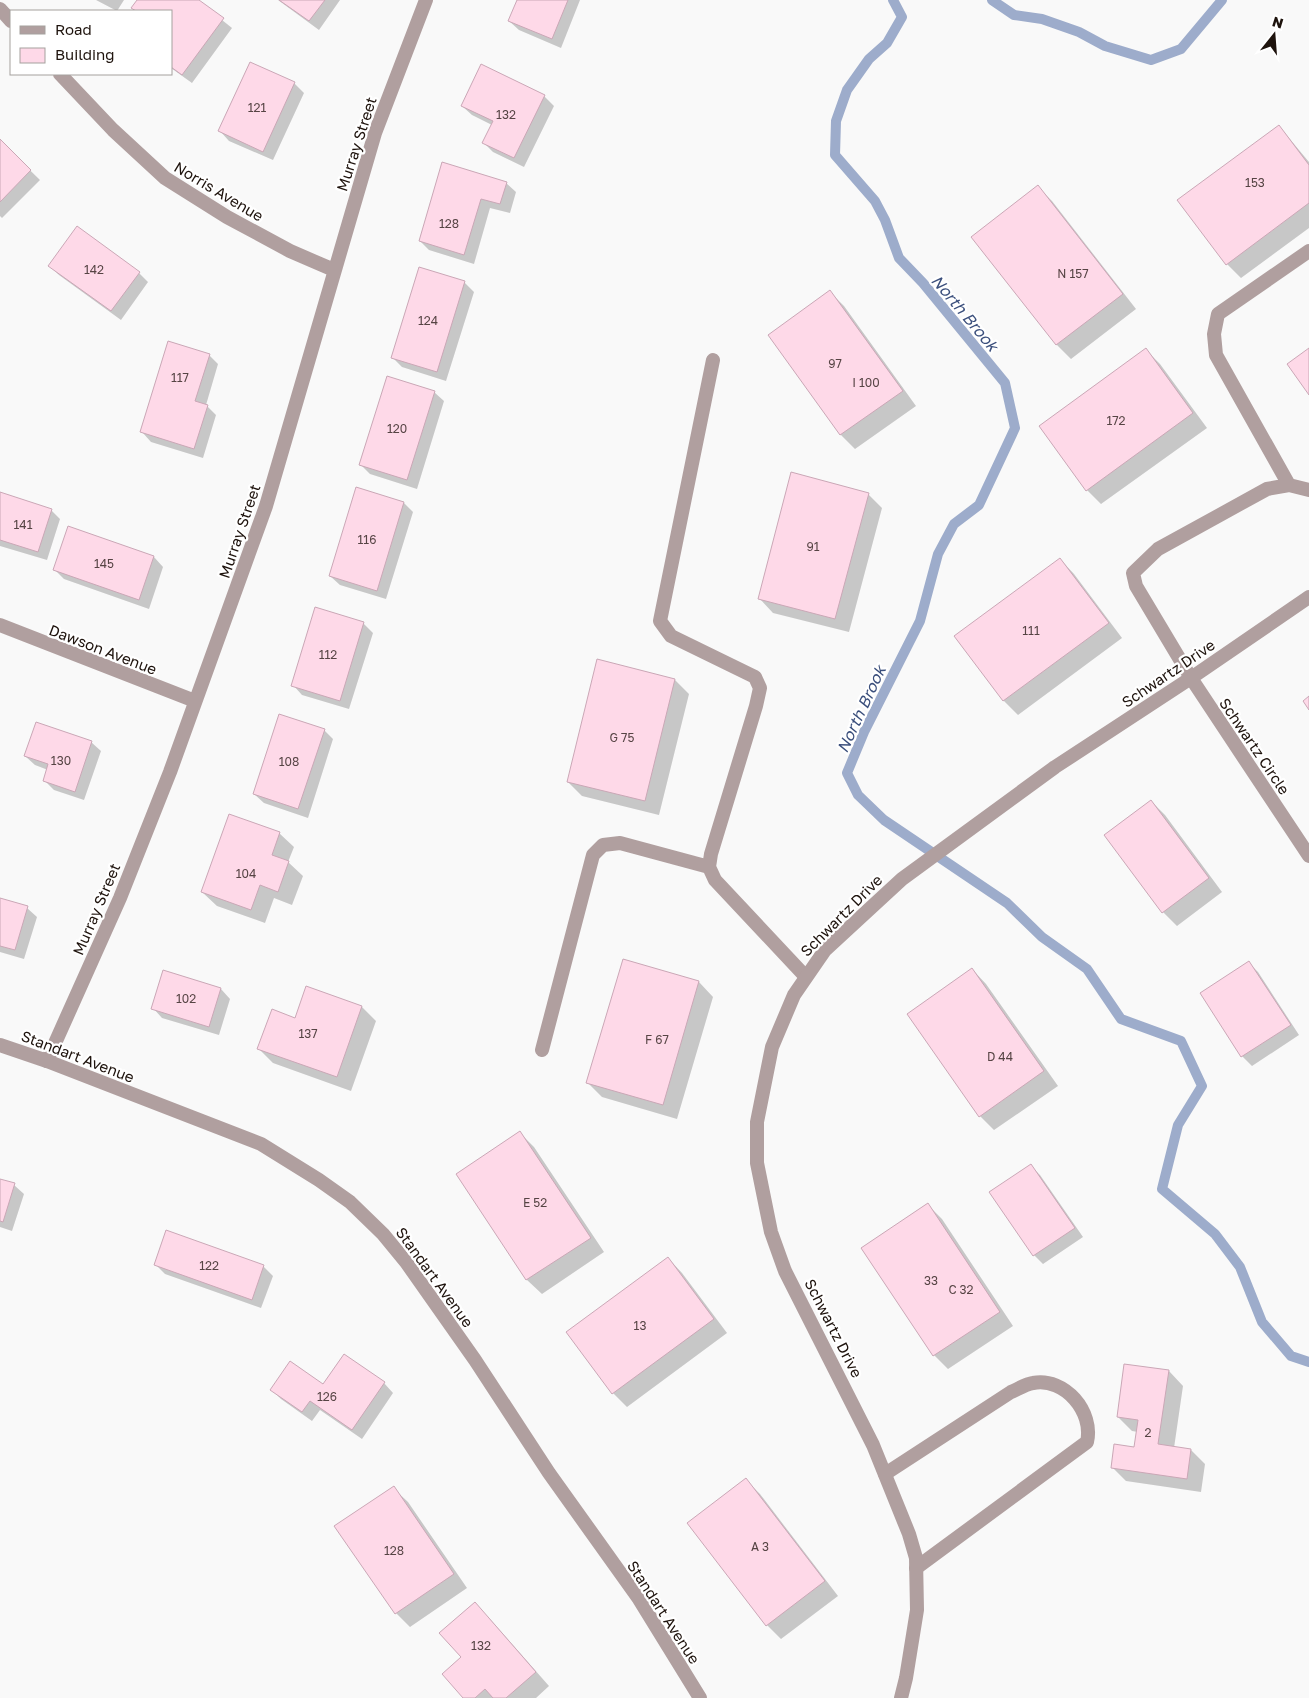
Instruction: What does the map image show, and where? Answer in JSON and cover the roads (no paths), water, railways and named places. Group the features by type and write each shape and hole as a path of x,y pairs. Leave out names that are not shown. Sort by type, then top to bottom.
{"street":[{"name":"Murray Street","path":"47,1061 120,898 170,772 266,506 375,133 426,0"},
{"path":"0,9 10,20"},
{"name":"Norris Avenue","path":"61,75 113,130 165,178 227,217 290,251 334,270"},
{"path":"1309,250 1218,314 1214,334 1216,355 1289,485 1309,490"},
{"path":"709,867 711,854 760,688 756,677 671,636 660,621 713,360"},
{"name":"Schwartz Circle","path":"1289,485 1268,489 1158,549 1133,573 1136,586 1191,678 1309,856"},
{"name":"Schwartz Drive","path":"901,1698 917,1610 916,1568 909,1534 885,1474 852,1400 786,1271 771,1232 760,1188 757,1164 757,1122 765,1073 772,1047 794,995 824,950 917,866 1055,767 1191,678 1309,596"},
{"name":"Dawson Avenue","path":"0,625 195,701"},
{"path":"542,1050 593,855 603,845 620,843 709,867 724,890 805,976"},
{"name":"Standart Avenue","path":"0,1045 47,1061 261,1144 319,1180 350,1202 384,1234 412,1270 475,1360 549,1473 639,1599 700,1698"},
{"path":"885,1474 1011,1392 1033,1383 1053,1384 1066,1390 1087,1417 1090,1429 1087,1442 916,1568"}],"waterway":[{"name":"North Brook","path":"893,0 902,17 887,43 869,59 847,90 836,121 835,155 875,201 885,220 899,258 923,283 1005,383 1015,428 979,505 954,524 938,554 920,621 864,732 847,773 858,795 884,820 1007,903 1042,937 1087,969 1121,1019 1181,1041 1202,1086 1178,1125 1162,1189 1215,1234 1240,1267 1262,1322 1291,1356 1309,1362"},
{"name":"North Brook","path":"992,0 1014,15 1042,19 1079,32 1105,46 1151,60 1181,49 1222,0"}]}
